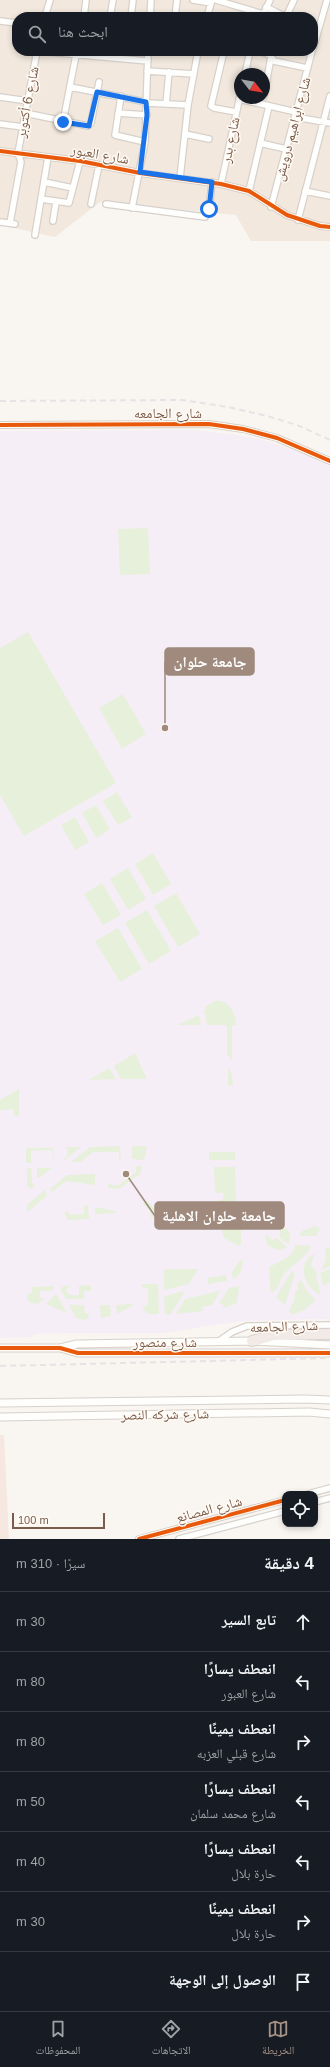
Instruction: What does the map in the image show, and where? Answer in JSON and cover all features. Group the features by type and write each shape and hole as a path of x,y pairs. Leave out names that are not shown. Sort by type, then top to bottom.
{"highway":[{"path":"252,1341 274,1335 330,1334"}],"street":[{"path":"46,12 50,0"},
{"path":"85,12 86,0"},
{"path":"111,12 112,0"},
{"path":"132,12 133,0"},
{"path":"150,12 151,0"},
{"path":"176,12 177,0"},
{"path":"193,0 213,1 250,12"},
{"path":"264,12 270,0"},
{"path":"288,12 294,0"},
{"name":"شارع ابراهيم درويش","path":"318,32 327,0"},
{"path":"209,12 213,1"},
{"path":"266,7 276,12"},
{"path":"0,21 12,22"},
{"name":"شارع 6 أكتوبر","path":"0,222 12,224 21,162 18,153 36,56"},
{"path":"63,122 78,56"},
{"path":"98,56 148,61"},
{"path":"132,208 140,172 147,115 146,103 148,56"},
{"path":"180,178 188,105 197,56"},
{"path":"223,56 211,106 214,108 236,112"},
{"path":"246,68 249,56"},
{"path":"268,68 270,56"},
{"path":"272,56 274,61 308,68"},
{"name":"شارع ابراهيم درويش","path":"271,207 311,56"},
{"path":"147,71 194,74"},
{"path":"166,104 169,72"},
{"path":"25,113 63,122 89,126 99,82"},
{"path":"70,87 121,96 126,99 146,103 188,105"},
{"path":"121,96 115,135 144,142"},
{"path":"298,220 322,122 330,96"},
{"path":"0,97 28,101"},
{"name":"شارع بدر","path":"221,184 238,104"},
{"path":"263,104 295,115 330,124"},
{"path":"249,191 260,143 266,105"},
{"path":"118,113 147,115"},
{"path":"0,124 23,127"},
{"path":"185,134 209,139"},
{"path":"260,143 286,149"},
{"name":"شارع العبور","path":"0,153 48,156 221,184 249,191 271,207 298,220 330,227"},
{"path":"35,235 48,156"},
{"path":"41,198 56,202 70,203 80,161"},
{"path":"91,204 99,165"},
{"path":"44,182 74,188"},
{"path":"209,209 212,182"},
{"path":"305,191 330,196"},
{"path":"53,221 56,202"},
{"path":"106,204 205,217"},
{"name":"شارع الجامعه","path":"0,425 209,424 266,435 293,444 330,461"},
{"name":"شارع الجامعه","path":"219,1341 232,1332 247,1326 330,1325"},
{"name":"شارع منصور","path":"0,1348 60,1348 77,1344 219,1341 330,1345"},
{"name":"شارع منصور","path":"60,1348 78,1353 330,1353"},
{"name":"شارع شركه النصر","path":"0,1403 305,1399 330,1400"},
{"name":"شارع شركه النصر","path":"0,1416 309,1412 330,1414"},
{"path":"318,1491 330,1488"},
{"path":"318,1501 330,1498"},
{"name":"شارع المصانع","path":"139,1539 282,1501"},
{"name":"شارع المصانع","path":"179,1539 282,1511"},
{"path":"236,1514 238,1523"}],"shaded area":[{"path":"0,0 330,0 330,241 251,241 236,215 100,202 55,237 0,225"},
{"path":"195,430 264,440 299,452 330,466 330,1319 242,1321 164,1333 34,1334 32,1337 0,1338 0,431"},
{"path":"0,1435 4,1435 9,1539 0,1539"}],"green space":[{"path":"148,528 150,574 120,575 118,529"},
{"path":"28,632 116,783 24,836 0,795 0,648"},
{"path":"123,694 146,734 122,749 99,708"},
{"path":"117,792 132,817 118,825 103,801"},
{"path":"96,805 110,829 96,838 82,813"},
{"path":"75,817 89,842 75,850 61,825"},
{"path":"153,853 171,884 153,895 135,864"},
{"path":"128,868 146,899 128,910 110,879"},
{"path":"102,883 121,915 103,925 84,894"},
{"path":"176,893 200,934 178,947 154,906"},
{"path":"147,910 171,951 149,964 125,923"},
{"path":"118,928 142,969 120,982 95,941"},
{"path":"215,1001 224,1002 235,1016 236,1025 232,1026 232,1061 227,1054 227,1025 207,1025 204,1010 207,1009 205,1007"},
{"path":"199,1015 201,1025 177,1025"},
{"path":"135,1053 147,1079 121,1079 114,1066"},
{"path":"228,1067 232,1075 233,1085 228,1086"},
{"path":"109,1068 116,1079 89,1080"},
{"path":"19,1089 19,1116 14,1116 13,1109 0,1110 0,1100"},
{"path":"120,1146 121,1161 119,1161 119,1152 93,1152 81,1162 71,1162 90,1147"},
{"path":"132,1146 147,1146 144,1160 132,1159"},
{"path":"66,1147 81,1147 62,1162 68,1154"},
{"path":"26,1148 53,1148 54,1162 52,1150 31,1151 31,1163 26,1163"},
{"path":"209,1152 235,1152 235,1160 209,1160"},
{"path":"136,1166 142,1166 140,1174 119,1189 108,1188 108,1184 118,1186 136,1172"},
{"path":"214,1167 235,1167 236,1202 240,1203 241,1223 219,1226 219,1224 211,1224 210,1210 219,1208 219,1200 223,1200 224,1193 215,1193"},
{"path":"27,1168 31,1168 32,1183 35,1185 31,1189 27,1186"},
{"path":"37,1168 52,1168 39,1178 37,1177"},
{"path":"95,1174 95,1185 66,1181 52,1192 50,1189 67,1175"},
{"path":"45,1190 47,1196 27,1212 27,1205"},
{"path":"146,1200 157,1211 157,1218 151,1218 150,1211 143,1204"},
{"path":"84,1205 88,1206 89,1219 68,1220 64,1213 68,1211 70,1215 84,1214"},
{"path":"95,1207 116,1211 116,1213 95,1214"},
{"path":"274,1225 282,1226 288,1230 290,1236 289,1244 280,1238 280,1230"},
{"path":"315,1226 320,1229 316,1236 299,1236 302,1231"},
{"path":"241,1228 241,1245 239,1246 224,1238 222,1230"},
{"path":"265,1235 272,1240 277,1238 287,1247 281,1249 272,1248 267,1244"},
{"path":"295,1245 311,1246 303,1257 284,1274 277,1287 272,1292 270,1289 269,1268 288,1257 294,1250"},
{"path":"330,1247 330,1266 321,1270 326,1260 325,1248"},
{"path":"314,1254 311,1265 317,1273 316,1280 318,1282 320,1295 310,1287 304,1275 305,1264 308,1258"},
{"path":"240,1260 243,1261 241,1272 233,1279 232,1272"},
{"path":"164,1269 198,1269 189,1284 164,1290"},
{"path":"330,1269 330,1282 323,1286 320,1273"},
{"path":"293,1271 295,1274 285,1305 276,1297"},
{"path":"226,1275 227,1281 208,1284 207,1278"},
{"path":"301,1279 307,1291 316,1300 304,1310 292,1315 289,1310 294,1301 295,1291 299,1289 297,1285"},
{"path":"141,1284 158,1284 159,1314 148,1314 143,1309 144,1306 148,1305 148,1288 143,1288"},
{"path":"91,1285 91,1291 84,1291 84,1299 66,1299 60,1289 64,1286 70,1286 66,1290 69,1295 79,1295 79,1286"},
{"path":"55,1286 51,1291 40,1291 40,1298 44,1298 38,1304 31,1303 27,1299 27,1294 32,1293 32,1287"},
{"path":"239,1286 237,1303 224,1308 223,1304 219,1304 229,1288"},
{"path":"185,1291 170,1315 165,1314 164,1296"},
{"path":"220,1291 212,1305 202,1307 203,1311 176,1314 185,1299"},
{"path":"56,1294 67,1313 46,1304"},
{"path":"69,1305 84,1305 85,1313 89,1314 88,1318 84,1320 76,1318"},
{"path":"100,1305 110,1305 111,1316 101,1318"},
{"path":"116,1305 134,1305 117,1314"}],"railway":[{"path":"0,401 182,400 228,407 267,416 297,425 330,440"},
{"path":"0,1366 330,1358"}],"cycle path":[{"path":"0,151 80,161 140,173 221,184 249,191 287,215 320,226 330,227"},
{"path":"0,425 209,424 243,429 277,438 330,461"},
{"path":"0,1348 60,1348 78,1353 330,1353"},
{"path":"139,1539 282,1501"}],"place":[{"name":"جامعة حلوان","path":"165,728"},
{"name":"جامعة حلوان الاهلية","path":"126,1174"}],"route":[{"path":"63,122 89,126 91,123 97,92 146,102 147,115 140,172 212,182 209,209"}]}
